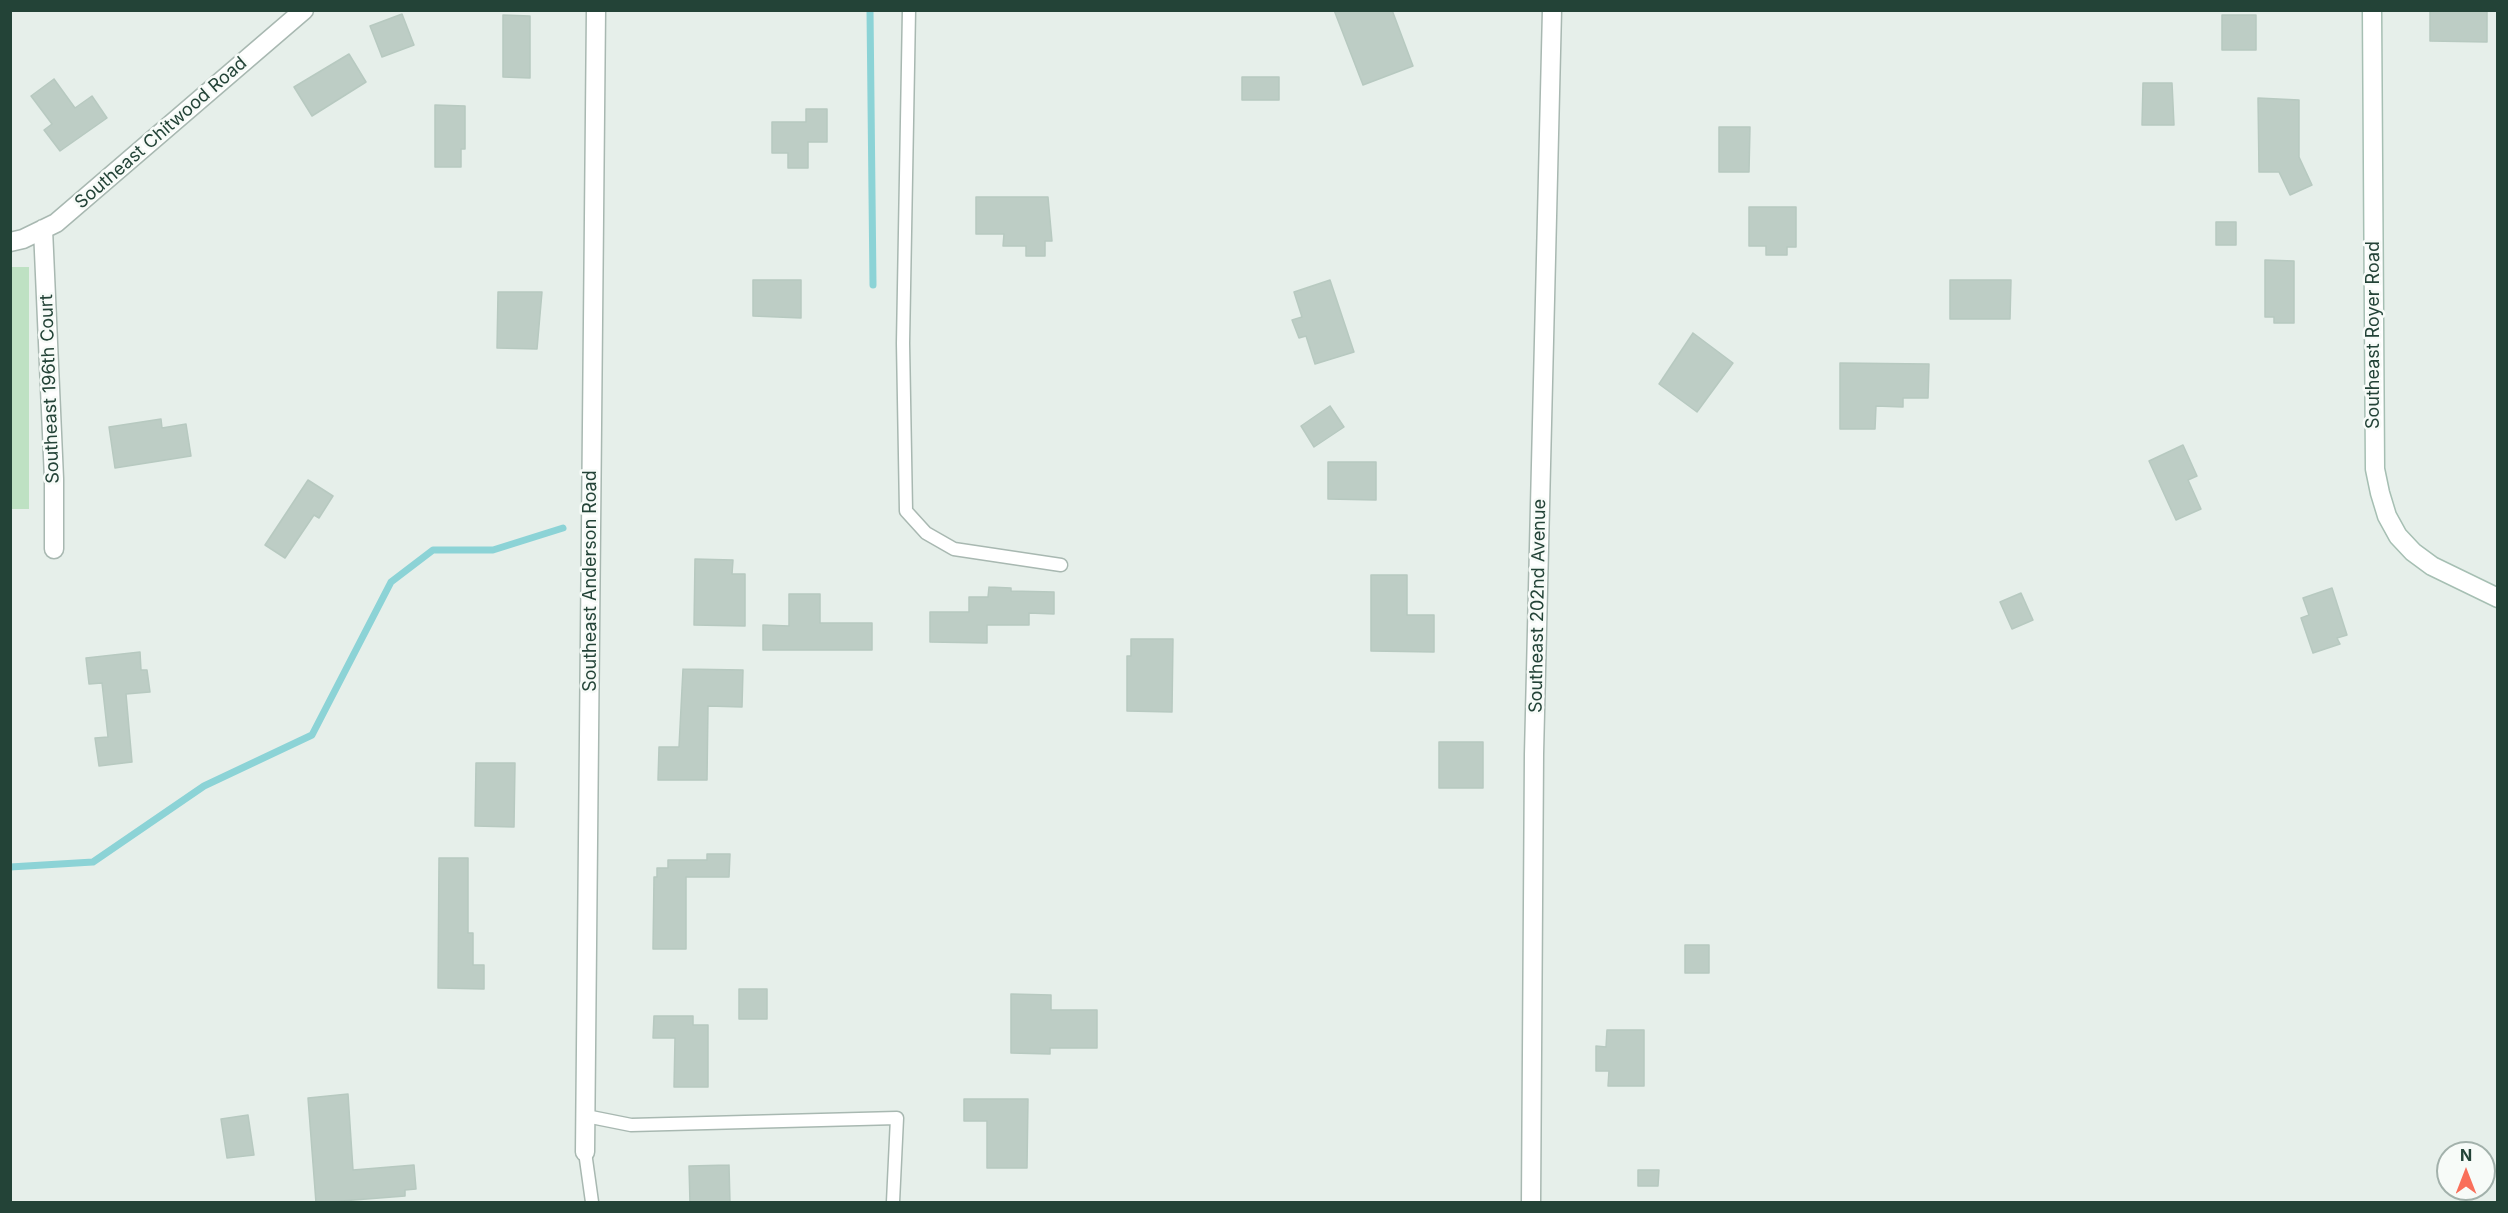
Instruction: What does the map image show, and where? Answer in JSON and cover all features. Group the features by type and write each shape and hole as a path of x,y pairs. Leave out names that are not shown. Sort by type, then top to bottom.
{"street":[{"name":"Southeast Chitwood Road","path":"10,242 22,239 56,223 304,10"},
{"name":"Southeast Anderson Road","path":"585,1152 596,10"},
{"name":"Southeast 202nd Avenue","path":"1531,1203 1534,754 1552,10"},
{"name":"Southeast Royer Road","path":"2372,10 2375,469 2379,493 2387,516 2398,536 2413,552 2432,566 2498,598"},
{"name":"Southeast 196th Court","path":"43,229 54,480 54,549"}],"lane":[{"path":"909,10 903,343 906,511 926,533 954,549 1061,565"},
{"path":"586,1116 631,1125 897,1118 893,1203"},
{"path":"585,1152 591,1203"}],"green space":[{"path":"11,267 29,267 29,509 11,509"}],"building":[{"path":"1334,10 1392,10 1413,66 1363,85"},
{"path":"2430,10 2487,10 2487,42 2430,41"},
{"path":"402,14 414,45 382,57 370,26"},
{"path":"503,15 530,16 530,78 503,77"},
{"path":"2222,15 2256,15 2256,50 2222,50"},
{"path":"349,54 366,82 312,116 294,87"},
{"path":"1242,77 1279,77 1279,100 1242,100"},
{"path":"54,79 75,108 92,96 107,118 60,151 44,130 52,124 31,96"},
{"path":"2143,83 2172,83 2174,125 2142,125"},
{"path":"2258,98 2299,100 2299,157 2312,185 2290,195 2279,172 2259,172"},
{"path":"435,105 465,106 465,149 461,149 461,167 435,167"},
{"path":"806,109 827,109 827,142 808,142 808,168 788,168 788,153 772,153 772,122 806,122"},
{"path":"1719,127 1750,127 1749,172 1719,172"},
{"path":"976,197 1048,197 1052,241 1045,241 1045,256 1026,256 1026,246 1003,246 1004,234 976,234"},
{"path":"1749,207 1796,207 1796,247 1787,247 1787,255 1766,255 1766,246 1749,246"},
{"path":"2216,222 2236,222 2236,245 2216,245"},
{"path":"2265,260 2294,261 2294,323 2274,323 2274,317 2265,317"},
{"path":"753,280 801,280 801,318 753,316"},
{"path":"1330,280 1354,352 1315,364 1306,336 1299,338 1292,320 1302,317 1294,292"},
{"path":"1950,280 2011,280 2010,319 1950,319"},
{"path":"498,292 542,292 537,349 497,348"},
{"path":"1693,333 1733,363 1697,412 1659,384"},
{"path":"1840,363 1929,364 1928,398 1903,398 1903,407 1876,406 1875,429 1840,429"},
{"path":"1330,406 1344,427 1314,447 1301,426"},
{"path":"161,419 162,428 186,424 191,456 115,468 109,427"},
{"path":"2183,445 2197,476 2188,480 2201,509 2176,520 2149,461"},
{"path":"1328,462 1376,462 1376,500 1328,499"},
{"path":"308,480 333,496 319,518 314,515 285,558 265,545"},
{"path":"695,559 733,560 732,574 745,574 745,626 694,625"},
{"path":"1371,575 1407,575 1407,615 1434,615 1434,652 1371,651"},
{"path":"989,587 1011,588 1011,591 1054,592 1054,614 1029,613 1029,625 987,625 987,643 930,642 930,612 969,612 969,597 988,597"},
{"path":"2332,588 2347,635 2337,638 2340,644 2313,653 2301,618 2309,615 2303,598"},
{"path":"2021,593 2033,620 2012,629 2000,602"},
{"path":"789,594 820,594 820,623 872,623 872,650 763,650 763,625 789,626"},
{"path":"1131,639 1173,639 1172,712 1127,711 1127,656 1131,656"},
{"path":"140,652 141,670 147,670 150,692 126,694 132,762 99,766 95,738 108,737 102,683 89,684 86,658"},
{"path":"683,669 743,670 742,707 708,706 707,780 658,780 659,747 679,747"},
{"path":"1439,742 1483,742 1483,788 1439,788"},
{"path":"476,763 515,763 514,827 475,826"},
{"path":"707,854 730,854 729,877 686,877 686,949 653,949 654,877 657,877 657,868 668,868 668,860 707,860"},
{"path":"439,858 468,858 468,933 473,933 473,965 484,965 484,989 438,988"},
{"path":"1685,945 1709,945 1709,973 1685,973"},
{"path":"739,989 767,989 767,1019 739,1019"},
{"path":"1011,994 1051,995 1051,1010 1097,1010 1097,1048 1050,1048 1050,1054 1011,1053"},
{"path":"654,1016 693,1016 693,1025 708,1025 708,1087 674,1087 675,1038 653,1038"},
{"path":"1607,1030 1644,1030 1644,1086 1608,1086 1609,1071 1596,1071 1596,1046 1606,1047"},
{"path":"348,1094 353,1170 414,1165 416,1189 405,1190 405,1196 316,1203 308,1098"},
{"path":"964,1099 1028,1099 1027,1168 987,1168 987,1121 964,1121"},
{"path":"248,1115 254,1155 227,1158 221,1119"},
{"path":"729,1165 730,1203 690,1203 689,1166"},
{"path":"1638,1170 1659,1170 1658,1186 1638,1186"}],"waterway":[{"path":"870,10 873,285"},
{"path":"10,867 93,862 204,786 312,735 391,582 433,550 493,550 563,528"}]}
